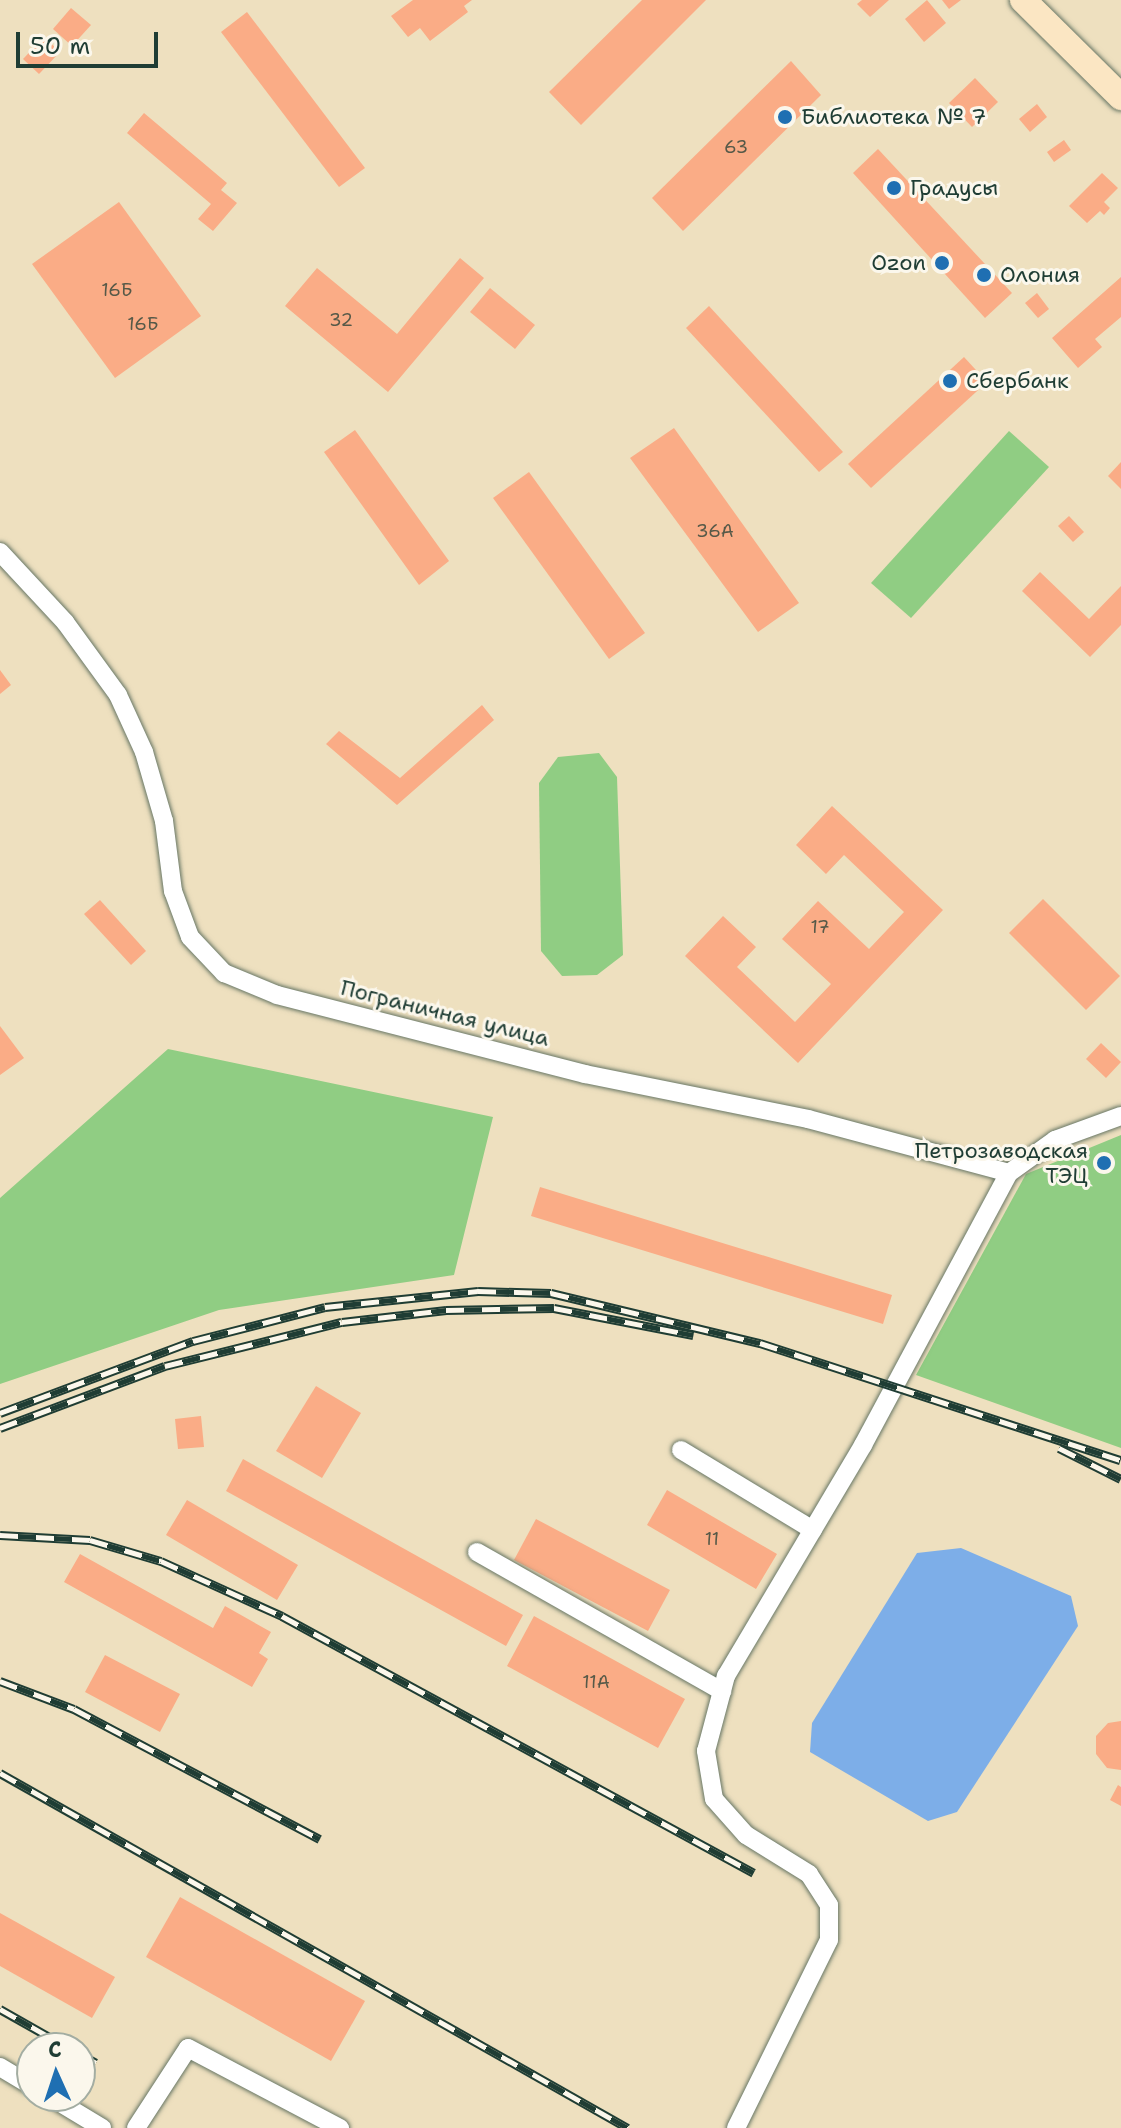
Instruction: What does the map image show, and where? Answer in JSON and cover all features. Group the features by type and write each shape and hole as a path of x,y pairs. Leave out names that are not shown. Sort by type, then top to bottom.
{"main road":[{"path":"1023,0 1121,97"}],"street":[{"name":"Пограничная улица","path":"0,552 65,622 118,695 144,752 164,821 173,891 190,937 224,973 277,995 585,1074 808,1119 1009,1173"},
{"path":"736,2128 829,1940 829,1905 809,1874 746,1835 714,1799 706,1751 722,1691 1009,1173 1055,1140 1121,1116"},
{"path":"681,1450 813,1530"},
{"path":"477,1552 722,1691"},
{"path":"136,2128 188,2048 340,2128"},
{"path":"76,2112 102,2128"}],"green space":[{"path":"1009,431 1049,467 911,618 871,583"},
{"path":"599,753 617,777 623,955 597,975 562,976 541,951 539,783 558,757"},
{"path":"168,1049 493,1117 454,1275 219,1310 0,1384 0,1198"},
{"path":"1121,1135 1121,1448 916,1375 1026,1174"}],"water":[{"path":"961,1548 1071,1596 1078,1626 957,1812 928,1821 810,1752 812,1723 917,1553"}],"building":[{"path":"413,0 472,0 464,6 468,12 430,41 420,28 408,37 391,16"},
{"path":"642,0 706,0 581,125 549,92"},
{"path":"862,0 889,0 870,17 857,4"},
{"path":"927,0 946,23 924,42 905,19"},
{"path":"942,0 961,0 949,9"},
{"path":"71,8 91,25 72,46 53,29"},
{"path":"247,12 365,168 339,187 221,32"},
{"path":"44,37 60,52 39,74 23,59"},
{"path":"791,61 821,95 683,231 652,198"},
{"path":"975,78 998,102 972,127 949,103"},
{"path":"1037,104 1047,117 1030,132 1019,119"},
{"path":"144,113 227,183 221,190 237,203 213,231 198,219 211,204 127,133"},
{"path":"1064,140 1071,150 1054,162 1047,152"},
{"path":"878,149 1012,293 985,318 853,173"},
{"path":"1102,173 1118,188 1104,202 1110,208 1104,215 1100,211 1087,223 1069,206"},
{"path":"119,202 201,316 115,378 32,264"},
{"path":"460,258 484,278 388,392 285,306 317,268 397,334"},
{"path":"1121,277 1121,317 1095,339 1102,347 1078,368 1052,338"},
{"path":"490,288 535,325 515,349 470,312"},
{"path":"1037,293 1049,309 1038,318 1025,303"},
{"path":"709,306 843,452 819,472 686,328"},
{"path":"964,357 987,382 871,488 848,464"},
{"path":"674,428 799,603 758,632 630,458"},
{"path":"355,430 449,561 419,585 324,452"},
{"path":"1121,462 1121,489 1108,476"},
{"path":"529,472 645,633 609,659 493,498"},
{"path":"1069,516 1084,532 1073,542 1058,526"},
{"path":"1040,572 1089,619 1121,586 1121,625 1090,657 1022,591"},
{"path":"0,670 11,685 0,694"},
{"path":"482,705 494,720 397,805 326,744 339,731 400,778"},
{"path":"832,806 943,910 798,1063 685,956 723,916 756,947 737,967 795,1022 831,984 782,939 818,901 869,949 904,912 844,855 826,874 796,845"},
{"path":"1043,899 1120,976 1086,1010 1009,933"},
{"path":"100,900 146,951 131,965 84,914"},
{"path":"0,1026 24,1058 0,1075"},
{"path":"1101,1043 1121,1062 1106,1078 1086,1059"},
{"path":"540,1187 892,1295 883,1324 531,1216"},
{"path":"316,1386 361,1413 322,1478 276,1451"},
{"path":"201,1416 204,1447 178,1449 175,1419"},
{"path":"243,1459 523,1615 506,1646 226,1491"},
{"path":"667,1490 777,1554 756,1589 647,1525"},
{"path":"187,1500 298,1565 277,1600 166,1535"},
{"path":"536,1519 670,1590 648,1631 514,1560"},
{"path":"80,1554 213,1628 225,1606 271,1632 259,1653 268,1659 252,1687 64,1582"},
{"path":"534,1616 685,1699 658,1748 507,1666"},
{"path":"105,1655 180,1694 160,1732 85,1692"},
{"path":"1121,1721 1121,1770 1107,1768 1096,1754 1096,1736 1108,1723"},
{"path":"1118,1785 1121,1787 1121,1806 1110,1800"},
{"path":"180,1897 365,2001 331,2061 146,1957"},
{"path":"0,1913 115,1977 92,2018 0,1966"}],"railway":[{"path":"0,1413 193,1341 325,1307 478,1291 551,1293 760,1343 1121,1460"},
{"path":"0,1428 165,1366 342,1322 446,1310 554,1308 693,1335"},
{"path":"1059,1448 1121,1479"},
{"path":"0,1535 90,1540 161,1561 282,1616 754,1873"},
{"path":"0,1681 74,1709 320,1839"},
{"path":"0,1773 628,2128"},
{"path":"0,2009 41,2032"}],"place":[{"name":"Библиотека № 7","path":"785,117"},
{"name":"Градусы","path":"894,188"},
{"name":"Ozon","path":"942,263"},
{"name":"Олония","path":"984,275"},
{"name":"Сбербанк","path":"950,381"},
{"name":"Петрозаводская ТЭЦ","path":"1104,1163"}]}
